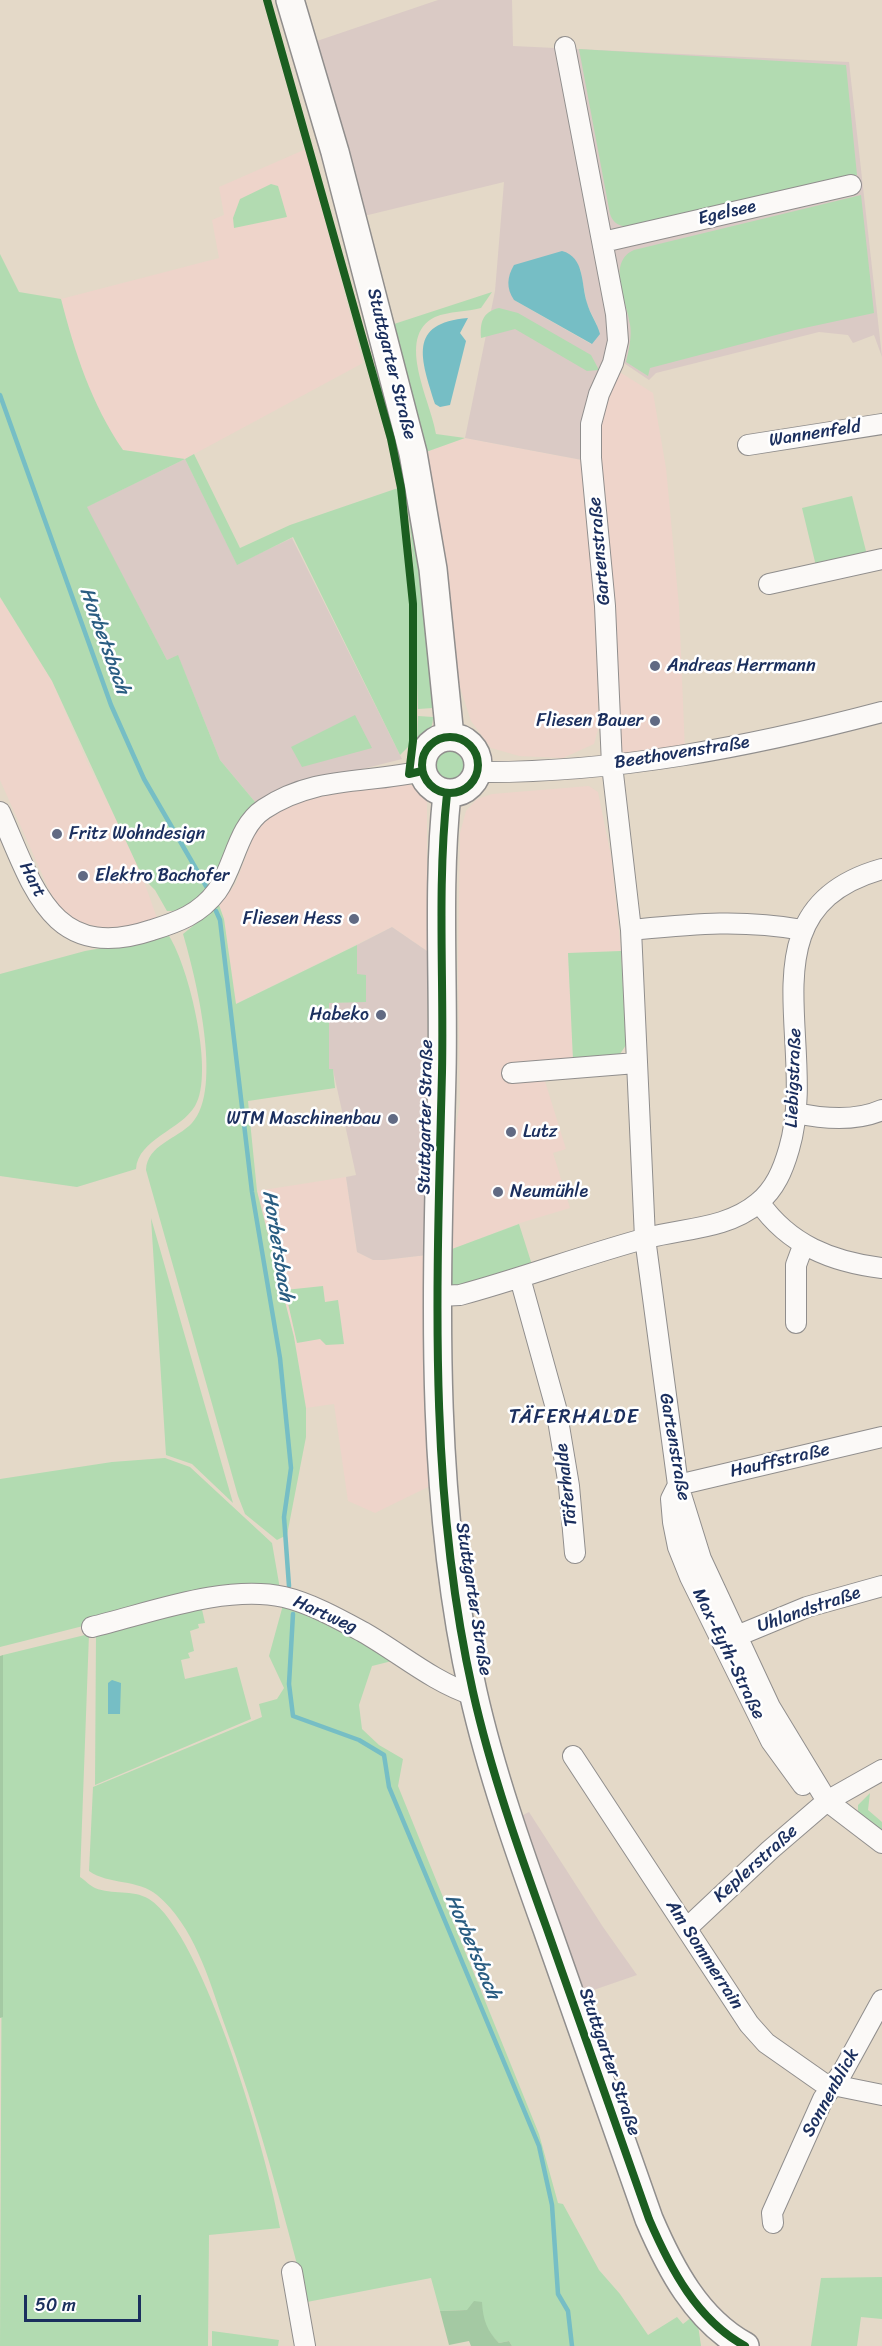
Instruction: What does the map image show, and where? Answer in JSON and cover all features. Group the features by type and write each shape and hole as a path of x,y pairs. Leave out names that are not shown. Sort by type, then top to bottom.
{"street":[{"name":"Stuttgarter Straße","path":"290,0 335,152 413,453 433,569 450,736"},
{"name":"Gartenstraße","path":"565,47 616,314 618,341 613,363 595,407 590,438 605,606 612,723 612,765 631,930 645,1238 678,1485 701,1559 770,1707 827,1801 882,1843"},
{"name":"Egelsee","path":"603,242 851,185"},
{"name":"Wannenfeld","path":"748,444 882,423"},
{"path":"769,584 882,559"},
{"name":"Beethovenstraße","path":"478,772 520,772 612,765 733,747 882,712"},
{"path":"450,736 462,739 471,746 477,759 478,772 467,788 447,794 429,785 422,771 422,760 429,746 438,739 450,736"},
{"name":"Hart","path":"0,812 40,898 62,923 81,935 120,939 185,918 201,909 225,878 238,845 255,815 282,799 313,787 345,779 422,771"},
{"name":"Stuttgarter Straße","path":"447,794 442,847 439,1296 441,1478 451,1574 473,1695 495,1775 532,1887 649,2219 669,2265 684,2287 705,2313 736,2344"},
{"name":"Liebigstraße","path":"645,1238 744,1214 774,1186 784,1167 796,1113 795,956 803,930 810,914 830,891 860,875 882,869"},
{"path":"631,930 700,922 739,922 803,930"},
{"path":"512,1073 636,1063"},
{"path":"796,1113 843,1118 861,1117 882,1110"},
{"path":"759,1202 786,1232 803,1246 840,1260 882,1268"},
{"path":"439,1296 460,1295 645,1238"},
{"path":"796,1323 796,1265 803,1246"},
{"name":"Täferhalde","path":"520,1278 556,1408 569,1486 575,1553"},
{"name":"Hauffstraße","path":"678,1485 882,1437"},
{"name":"Max-Eyth-Straße","path":"678,1485 671,1499 678,1547 705,1612 771,1741 810,1794 827,1801"},
{"name":"Uhlandstraße","path":"737,1636 807,1607 882,1586"},
{"name":"Hartweg","path":"92,1627 210,1598 241,1594 283,1597 362,1632 451,1688 473,1695"},
{"name":"Am Sommerrain","path":"573,1756 749,2024 766,2043 823,2083 882,2095"},
{"name":"Keplerstraße","path":"687,1928 770,1850 827,1801 882,1770"},
{"name":"Sonnenblick","path":"773,2223 772,2213 823,2099 882,2000"},
{"path":"292,2272 305,2346"}],"shaded area":[{"path":"438,0 512,0 513,46 849,62 882,357 874,335 853,343 848,335 819,332 656,373 649,380 612,355 582,460 465,438 495,291 504,182 364,216 311,43","holes":["580,268 587,305 597,325 591,344 514,300"]},
{"path":"306,149 363,363 185,459 123,450 101,418 75,356 61,299 219,258 212,220 224,215 219,187"},
{"path":"618,371 653,393 666,468 679,606 685,751 629,756 623,752 618,743 615,612 598,458 599,424"},
{"path":"465,438 582,460 595,594 599,726 594,744 563,758 519,756 491,748 471,721 456,675 426,452"},
{"path":"185,459 237,564 292,538 402,759 279,790 256,803 220,760 178,656 167,660 86,507"},
{"path":"0,598 52,681 87,762 133,851 157,918 120,929 98,927 77,921 58,905 50,892 0,780"},
{"path":"386,782 411,785 427,794 427,951 392,927 235,1004 224,919 219,905 235,885 254,835 266,816 304,799"},
{"path":"589,786 598,792 612,861 621,951 568,954 574,1075 544,1078 566,1149 553,1153 570,1208 520,1223 452,1249 453,1143 460,1103 458,964 460,833 466,811 477,799 492,794"},
{"path":"392,927 427,951 427,1255 373,1260 357,1252 346,1177 356,1175 333,1070 329,1070 329,1003 366,1001 366,975 357,975 357,945"},
{"path":"346,1177 357,1252 373,1260 427,1255 430,1486 375,1513 348,1501 334,1404 306,1408 294,1337 257,1191"},
{"path":"529,1812 603,1927 637,1975 582,1994 521,1816"}],"green space":[{"path":"579,49 846,65 857,175 627,227 618,224 614,222 610,214"},
{"path":"271,184 278,186 287,217 234,228 233,218 240,199"},
{"path":"861,195 874,313 795,330 650,368 648,376 626,362 631,329 620,283 620,273 621,264 634,250"},
{"path":"0,254 19,292 61,299 85,377 102,414 123,450 185,459 87,507 167,660 178,655 220,760 256,803 210,884 197,899 174,911 167,911 155,890 143,878 52,681 0,597"},
{"path":"492,292 481,308 435,317 423,326 417,339 416,355 419,371 436,434 465,438 426,452 394,324"},
{"path":"499,308 518,313 591,355 599,370 587,371 515,329 481,338 483,319 489,312"},
{"path":"378,366 392,404 426,603 433,708 418,709 410,530 397,452 373,367"},
{"path":"194,454 240,548 290,525 398,488 410,599 410,745 400,755 293,537 237,565 185,459"},
{"path":"852,496 867,555 816,566 802,508"},
{"path":"355,715 372,748 302,767 291,747"},
{"path":"418,716 433,717 433,723 426,737 412,755 417,740"},
{"path":"450,746 464,751 469,765 464,779 450,784 436,779 431,765 436,751"},
{"path":"219,905 224,919 236,1004 357,945 357,974 366,975 366,1002 329,1003 329,1069 333,1069 335,1088 248,1101 257,1191 294,1337 306,1408 306,1437 287,1535 277,1540 245,1514 238,1496 146,1170 148,1161 157,1148 186,1129 201,1107 206,1085 204,1031 200,1003 183,934"},
{"path":"169,936 177,951 191,995 201,1046 200,1091 195,1106 180,1122 144,1150 136,1169 77,1187 0,1176 0,974 85,951"},
{"path":"621,951 626,1045 618,1057 573,1060 568,953"},
{"path":"151,1218 233,1503 192,1464 166,1455"},
{"path":"519,1224 533,1268 452,1287 452,1249"},
{"path":"323,1286 325,1302 338,1300 344,1344 326,1345 320,1339 297,1343 285,1290"},
{"path":"165,1458 190,1467 272,1543 280,1589 95,1623 0,1647 0,1479 112,1462"},
{"path":"201,1605 205,1623 198,1624 199,1628 190,1631 194,1651 188,1653 190,1658 181,1660 185,1679 237,1667 251,1719 95,1785 96,1634"},
{"path":"283,1605 359,1639 396,1660 372,1666 359,1705 362,1729 379,1745 403,1759 398,1786 539,2134 558,2203 563,2204 599,2270 620,2294 648,2335 677,2317 683,2324 693,2316 698,2325 701,2346 512,2346 509,2341 499,2343 489,2333 483,2319 467,2310 440,2311 431,2278 307,2302 248,2092 206,1971 191,1938 170,1908 157,1895 141,1886 105,1878 89,1871 93,1787 262,1717 259,1704 277,1699 284,1688 269,1656"},
{"path":"89,1634 80,1877 95,1888 136,1894 149,1899 170,1920 191,1956 212,2001 231,2052 263,2153 280,2228 209,2235 208,2346 0,2346 3,1655"},
{"path":"3,1655 3,2017 0,2018 0,1656"},
{"path":"870,1793 868,1810 882,1822 882,1833 858,1813 858,1805"},
{"path":"882,2277 882,2319 861,2317 857,2346 811,2346 821,2278"},
{"path":"474,2301 482,2302 486,2325 495,2339 499,2343 509,2341 512,2346 471,2346 469,2341 449,2345 440,2311 467,2310"},
{"path":"212,2331 279,2340 278,2346 212,2346"}],"water":[{"path":"562,251 575,259 581,272 587,303 600,334 592,344 514,300 510,291 509,278 514,265"},
{"path":"468,318 460,333 466,341 450,405 440,407 435,404 426,372 423,346 427,336 435,327 448,321"},
{"path":"112,1680 121,1683 120,1714 108,1714 108,1683"}],"waterway":[{"name":"Horbetsbach","path":"0,395 111,705 144,779 206,886"},
{"name":"Horbetsbach","path":"216,911 220,920 252,1192 280,1358 291,1468 284,1517 289,1586"},
{"name":"Horbetsbach","path":"293,1614 289,1684 293,1716 359,1740 384,1755 389,1787 539,2146 552,2205 558,2294 568,2311 572,2346"}],"cycle path":[{"path":"267,0 391,439 401,488 413,604 413,741 409,774 422,771"},
{"path":"444,737 456,737 466,741 474,749 478,765 474,781 466,789 456,793 444,793 434,789 426,781 422,771 422,759 426,749 434,741 444,737"},
{"path":"447,794 442,863 438,1383 448,1538 458,1615 480,1722 506,1811 649,2219 676,2274 699,2307 728,2335 745,2346"}],"place":[{"name":"Andreas Herrmann","path":"655,666"},
{"name":"Fliesen Bauer","path":"655,721"},
{"name":"Fritz Wohndesign","path":"57,834"},
{"name":"Elektro Bachofer","path":"83,876"},
{"name":"Fliesen Hess","path":"354,919"},
{"name":"Habeko","path":"381,1015"},
{"name":"WTM Maschinenbau","path":"393,1119"},
{"name":"Lutz","path":"511,1132"},
{"name":"Neumühle","path":"498,1192"}],"district":[{"name":"TÄFERHALDE","path":"574,1418"}]}
